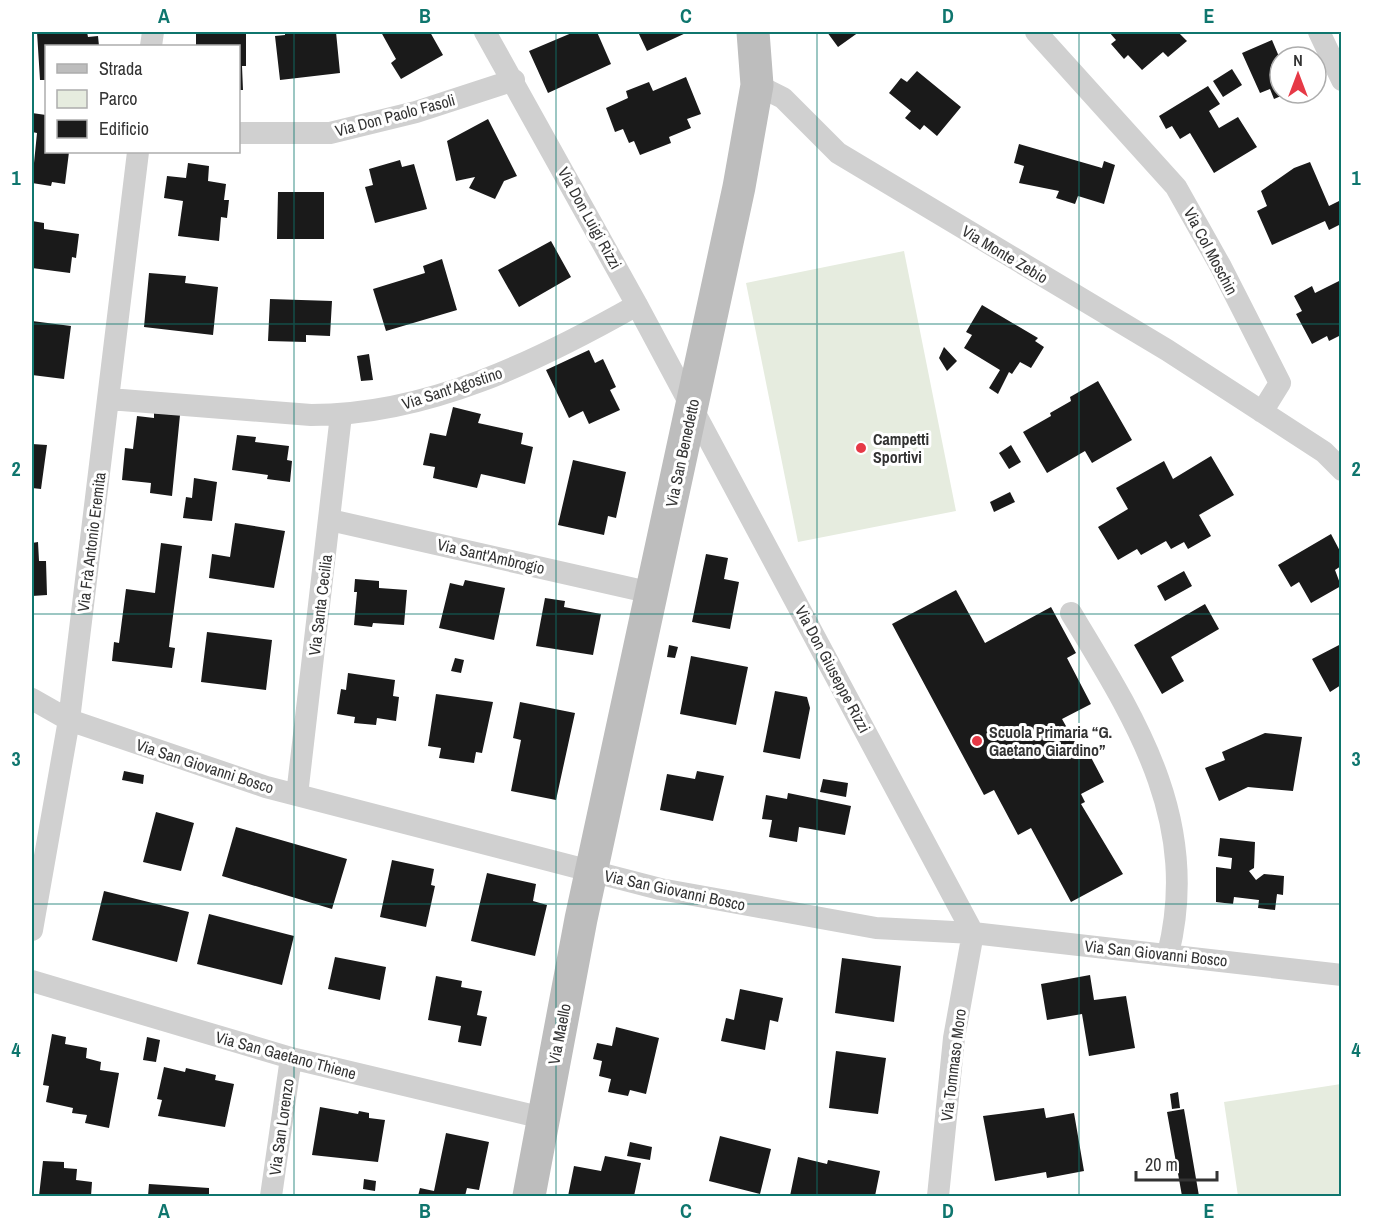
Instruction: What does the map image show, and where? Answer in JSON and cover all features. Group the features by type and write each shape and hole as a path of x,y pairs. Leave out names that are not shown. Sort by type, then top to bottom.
{"street":[{"name":"Via Don Luigi Rizzi","path":"485,32 692,406"},
{"name":"Via San Benedetto","path":"592,873 739,187 757,85 753,32"},
{"name":"Via Col Moschin","path":"1036,32 1176,187 1221,267 1280,383 1262,412"},
{"path":"1319,32 1341,80"},
{"name":"Via Don Paolo Fasoli","path":"240,133 330,133 416,112 514,81"},
{"name":"Via Monte Zebio","path":"757,85 783,98 838,153 1167,350 1262,412"},
{"name":"Via Frà Antonio Eremita","path":"32,930 69,720 138,153"},
{"name":"Via Sant'Agostino","path":"109,399 190,407 341,415 418,402 524,365 638,305"},
{"name":"Via Don Giuseppe Rizzi","path":"692,406 973,933"},
{"path":"1262,412 1324,452 1341,470"},
{"name":"Via Santa Cecilia","path":"297,795 341,415"},
{"name":"Via Sant'Ambrogio","path":"330,520 652,592"},
{"path":"1071,613 1124,700 1157,771 1174,831 1176,922 1168,954"},
{"name":"Via San Giovanni Bosco","path":"32,699 69,720 297,795 660,889 876,928 973,933 1341,975"},
{"name":"Via Maello","path":"529,1197 592,873"},
{"name":"Via Tommaso Moro","path":"938,1197 954,1038 973,933"},
{"name":"Via San Gaetano Thiene","path":"32,981 291,1058 543,1118"},
{"name":"Via San Lorenzo","path":"271,1197 291,1058"}],"green space":[{"name":"Campetti Sportivi","path":"904,251 956,511 798,542 746,283"},
{"path":"1341,1084 1341,1196 1238,1196 1224,1102"}],"building":[{"path":"37,32 87,32 88,37 98,36 99,45 45,45 45,80 40,80"},
{"path":"196,32 246,32 246,66 242,66 243,90 240,90 240,45 196,45"},
{"path":"285,32 336,32 340,73 280,80 275,36 285,35"},
{"path":"381,32 430,32 443,55 401,79 391,63 396,59"},
{"path":"574,32 597,32 611,64 548,93 529,51"},
{"path":"638,32 688,32 647,51"},
{"path":"827,32 859,32 838,47"},
{"path":"1109,32 1178,32 1187,41 1168,57 1163,52 1142,70 1128,55 1124,59 1111,44 1116,40"},
{"path":"1272,40 1274,45 1268,45 1268,90 1260,93 1242,53"},
{"path":"1232,69 1242,85 1223,97 1213,81"},
{"path":"917,71 961,107 937,136 924,125 920,130 905,118 911,111 889,93 901,78 907,82"},
{"path":"686,77 701,114 687,119 691,128 669,137 671,143 640,155 634,141 629,143 623,129 615,132 606,108 628,98 626,91 649,82 653,91"},
{"path":"1208,86 1220,104 1209,111 1219,128 1238,117 1257,147 1214,173 1190,133 1180,139 1172,126 1166,129 1159,116"},
{"path":"32,113 45,115 45,153 69,153 65,184 52,182 51,186 32,183 37,133 32,132"},
{"path":"488,119 517,176 504,181 495,199 469,188 475,177 456,181 447,141"},
{"path":"1019,144 1102,168 1104,161 1115,165 1104,204 1078,196 1075,204 1056,198 1059,191 1019,183 1024,166 1014,163"},
{"path":"400,160 402,167 414,164 427,209 375,223 365,187 373,185 369,169"},
{"path":"1310,162 1329,206 1339,201 1341,224 1329,230 1325,221 1272,245 1257,211 1267,206 1261,191 1294,168"},
{"path":"188,163 209,166 208,181 226,184 224,200 229,200 227,218 221,217 219,241 178,236 183,201 164,198 167,176 186,178"},
{"path":"278,192 324,192 324,239 277,239"},
{"path":"32,221 44,223 44,229 79,234 76,258 72,257 70,273 32,268"},
{"path":"551,241 571,277 519,307 498,270"},
{"path":"442,259 457,310 386,331 373,289 425,273 423,266"},
{"path":"149,273 186,276 185,283 218,287 213,335 144,327"},
{"path":"1341,280 1341,335 1329,341 1327,336 1312,344 1296,314 1302,311 1294,296 1312,286 1315,293"},
{"path":"270,299 332,301 330,336 306,335 306,342 268,341"},
{"path":"982,305 1038,338 1035,341 1044,347 1031,368 1020,362 1012,374 1009,372 998,394 989,388 1000,370 964,348 972,335 966,332"},
{"path":"32,321 71,326 64,379 32,375"},
{"path":"944,347 957,361 947,371 939,358"},
{"path":"589,350 595,363 603,359 616,387 610,390 620,410 589,424 583,411 569,418 546,370"},
{"path":"369,354 373,380 361,381 357,356"},
{"path":"1098,381 1132,440 1092,463 1085,451 1047,473 1023,432 1051,416 1050,413 1071,401 1070,397"},
{"path":"453,407 481,414 478,423 523,433 521,444 533,447 525,484 481,474 477,488 433,478 435,467 423,465 430,433 446,436"},
{"path":"154,413 180,415 172,496 150,493 151,483 122,480 125,448 133,449 137,416 154,418"},
{"path":"237,435 256,437 255,442 289,446 287,460 292,461 290,482 267,479 268,475 232,470"},
{"path":"32,444 47,445 41,489 32,488"},
{"path":"1011,445 1021,462 1009,469 999,453"},
{"path":"1211,456 1234,495 1199,515 1211,536 1188,549 1184,542 1171,549 1166,541 1141,555 1137,549 1118,560 1098,527 1128,509 1116,488 1164,461 1173,479"},
{"path":"573,460 626,472 616,518 608,516 604,535 558,525"},
{"path":"194,478 217,482 212,521 183,518 186,497 192,498"},
{"path":"1010,492 1015,502 994,512 990,502"},
{"path":"235,523 285,531 274,588 209,578 212,554 230,557"},
{"path":"1331,534 1341,553 1341,566 1335,570 1341,586 1311,603 1299,582 1291,587 1278,565"},
{"path":"38,542 39,561 46,561 47,595 32,596 32,543"},
{"path":"161,543 182,546 169,647 175,648 172,668 112,661 114,642 119,643 126,589 155,593"},
{"path":"706,554 728,558 724,579 739,582 730,629 692,622"},
{"path":"1184,571 1192,586 1165,601 1157,586"},
{"path":"355,579 379,581 379,588 407,590 404,625 373,623 372,627 354,625 357,592 354,592"},
{"path":"465,580 505,588 494,640 439,628 450,583 463,586"},
{"name":"Scuola Primaria “G. Gaetano Giardino”","path":"956,590 985,643 1051,607 1076,653 1067,658 1091,704 1062,719 1079,749 1085,746 1104,782 1081,794 1085,802 1081,804 1123,874 1071,902 1031,828 1018,835 994,790 984,795 892,624"},
{"path":"545,598 565,601 564,607 601,614 593,655 536,646"},
{"path":"1205,604 1219,629 1171,657 1184,681 1162,694 1134,645"},
{"path":"207,632 272,640 266,690 201,682"},
{"path":"1341,644 1341,685 1330,692 1312,659"},
{"path":"669,645 678,647 675,658 667,657"},
{"path":"691,656 748,667 736,725 680,714"},
{"path":"455,658 464,660 461,673 451,671"},
{"path":"348,673 395,680 393,696 399,697 396,721 377,718 376,725 354,723 355,717 337,714 341,689 346,690"},
{"path":"775,691 807,697 810,708 800,759 763,752"},
{"path":"436,694 493,702 482,753 476,752 474,763 439,758 441,748 428,746"},
{"path":"520,702 575,713 556,800 511,791 521,740 513,738"},
{"path":"1265,733 1302,737 1293,791 1248,787 1219,801 1205,768 1225,760 1222,752"},
{"path":"124,771 144,775 143,784 122,780"},
{"path":"697,771 724,776 713,821 660,810 667,774 695,779"},
{"path":"823,779 848,783 846,797 820,792"},
{"path":"788,793 851,806 845,835 799,827 797,842 769,837 772,820 762,819 766,795 787,799"},
{"path":"156,812 194,823 181,871 143,862"},
{"path":"236,827 347,859 332,909 222,876"},
{"path":"1220,838 1255,842 1254,868 1249,871 1256,880 1264,874 1284,876 1283,895 1277,894 1275,910 1258,908 1259,900 1234,897 1233,904 1216,902 1216,867 1231,869 1232,858 1218,856"},
{"path":"392,860 434,869 431,885 435,886 426,927 380,917"},
{"path":"487,873 536,884 533,901 547,905 535,956 471,941"},
{"path":"104,891 189,912 177,962 92,940"},
{"path":"209,914 294,936 282,985 197,964"},
{"path":"335,957 386,967 380,1000 328,989"},
{"path":"842,958 901,966 894,1022 835,1013"},
{"path":"1090,975 1094,1000 1126,996 1135,1048 1089,1056 1082,1014 1047,1020 1041,984"},
{"path":"436,976 462,981 461,987 482,991 477,1015 487,1017 481,1046 458,1042 461,1026 428,1020"},
{"path":"740,989 783,998 778,1022 770,1020 765,1050 721,1041 726,1018 734,1020"},
{"path":"616,1027 659,1038 646,1094 630,1090 628,1096 608,1092 611,1079 599,1076 602,1061 593,1059 597,1043 612,1046"},
{"path":"52,1034 66,1037 65,1044 87,1048 86,1058 101,1062 100,1070 119,1073 109,1128 85,1123 87,1115 72,1113 73,1108 46,1102 49,1086 43,1085"},
{"path":"147,1037 160,1040 156,1062 143,1060"},
{"path":"836,1051 886,1058 878,1114 829,1108"},
{"path":"164,1067 185,1072 186,1068 216,1075 215,1080 234,1084 225,1127 158,1116 162,1100 157,1099"},
{"path":"1178,1092 1180,1108 1172,1109 1170,1094"},
{"path":"320,1107 358,1114 359,1111 369,1113 369,1118 385,1120 378,1162 312,1155"},
{"path":"1044,1108 1046,1118 1074,1113 1084,1171 1047,1178 1046,1172 995,1181 983,1116"},
{"path":"1184,1109 1199,1196 1182,1196 1167,1112"},
{"path":"446,1133 489,1142 479,1190 467,1188 465,1196 418,1196 420,1188 434,1191"},
{"path":"720,1136 771,1149 760,1194 709,1181"},
{"path":"630,1142 652,1147 650,1160 627,1156"},
{"path":"605,1156 641,1163 634,1196 568,1196 574,1166 601,1171"},
{"path":"798,1157 827,1164 828,1160 880,1171 875,1196 790,1196"},
{"path":"43,1161 64,1162 64,1168 77,1169 76,1180 92,1182 91,1196 39,1196"},
{"path":"364,1179 376,1181 375,1191 363,1189"},
{"path":"149,1184 209,1188 209,1196 148,1196"}],"place":[{"name":"Campetti Sportivi","path":"861,448"},
{"name":"Scuola Primaria “G. Gaetano Giardino”","path":"977,741"}]}
